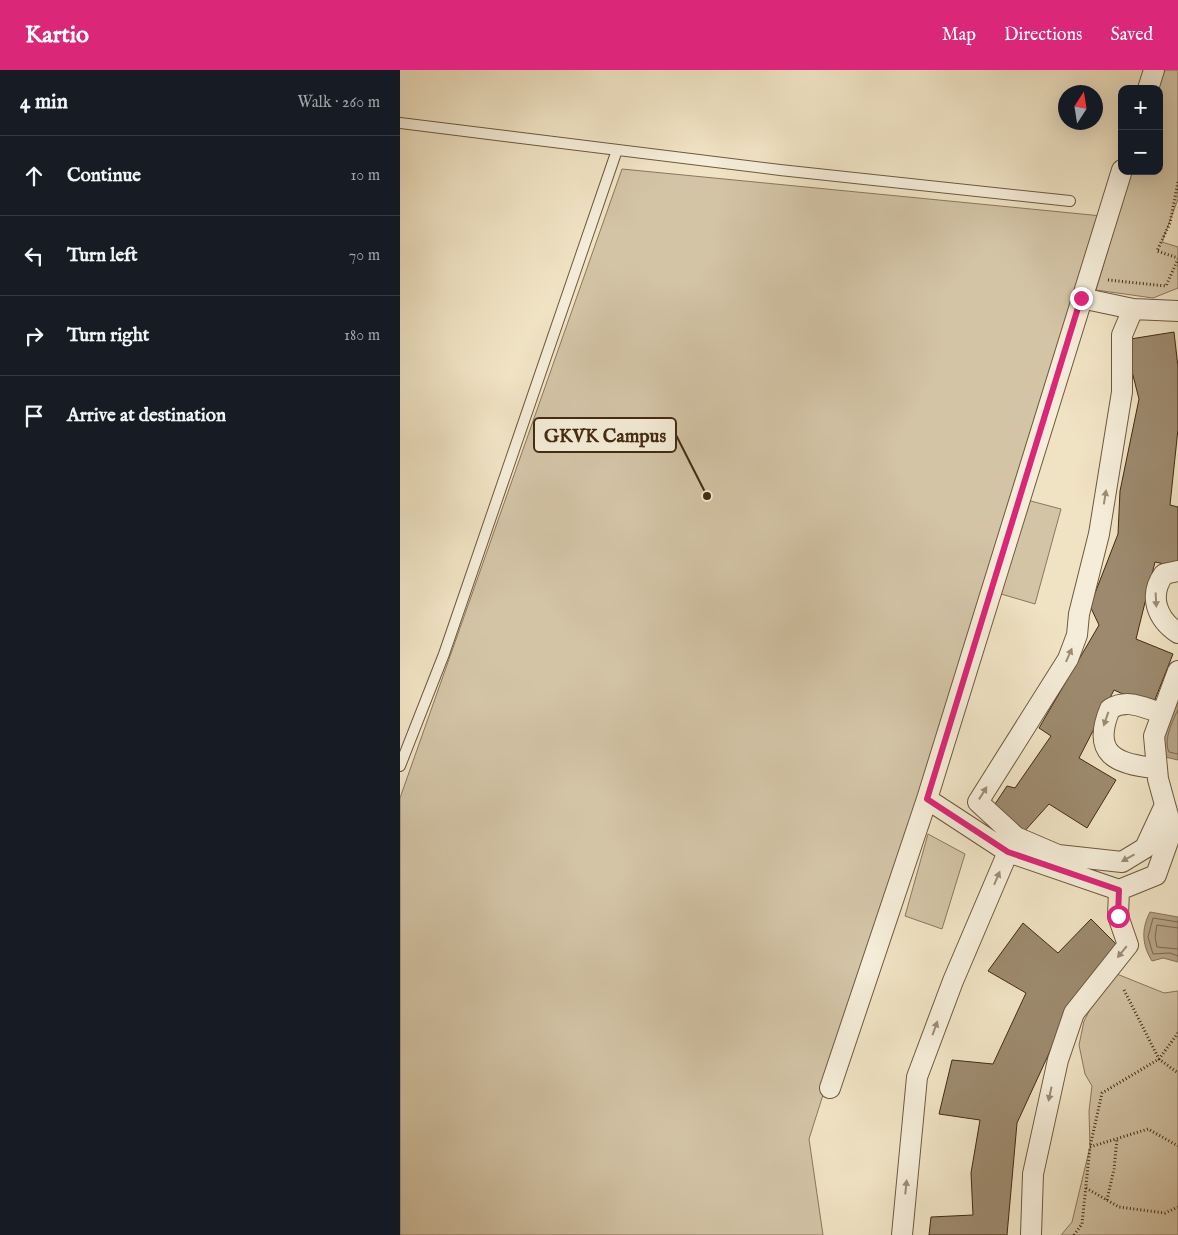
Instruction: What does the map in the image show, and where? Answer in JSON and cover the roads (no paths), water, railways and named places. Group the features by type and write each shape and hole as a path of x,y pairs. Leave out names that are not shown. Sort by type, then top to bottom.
{"street":[{"path":"1149,85 1154,70"},
{"path":"830,1088 927,799 1120,175"},
{"path":"1081,298 1133,309 1178,311"},
{"path":"1133,309 1122,335 1122,392 1099,534 1079,614 1077,635 1068,659 978,802 1016,837 1040,855 1119,890 1156,875 1175,835 1165,806 1157,768 1154,736 1178,671"},
{"path":"1178,571 1164,574 1158,582 1155,602 1166,623 1178,634"},
{"path":"1157,768 1134,766 1119,761 1104,746 1102,734 1110,709 1119,704 1131,703 1162,713"},
{"path":"927,799 1008,852 1122,862 1145,848 1165,806"},
{"path":"902,1235 917,1077 953,981 1008,852"},
{"path":"1031,1235 1033,1174 1058,1060 1066,1036 1074,1013 1128,945 1118,916 1119,890"}],"lane":[{"path":"400,123 617,150 1070,201"},
{"path":"400,766 444,654 617,150"}],"water":[{"path":"1178,695 1178,760 1165,757 1163,733"},
{"path":"1150,912 1178,917 1178,962 1163,958 1152,961 1146,949 1144,937 1145,925"}],"place":[{"name":"GKVK Campus","path":"707,496"}]}
